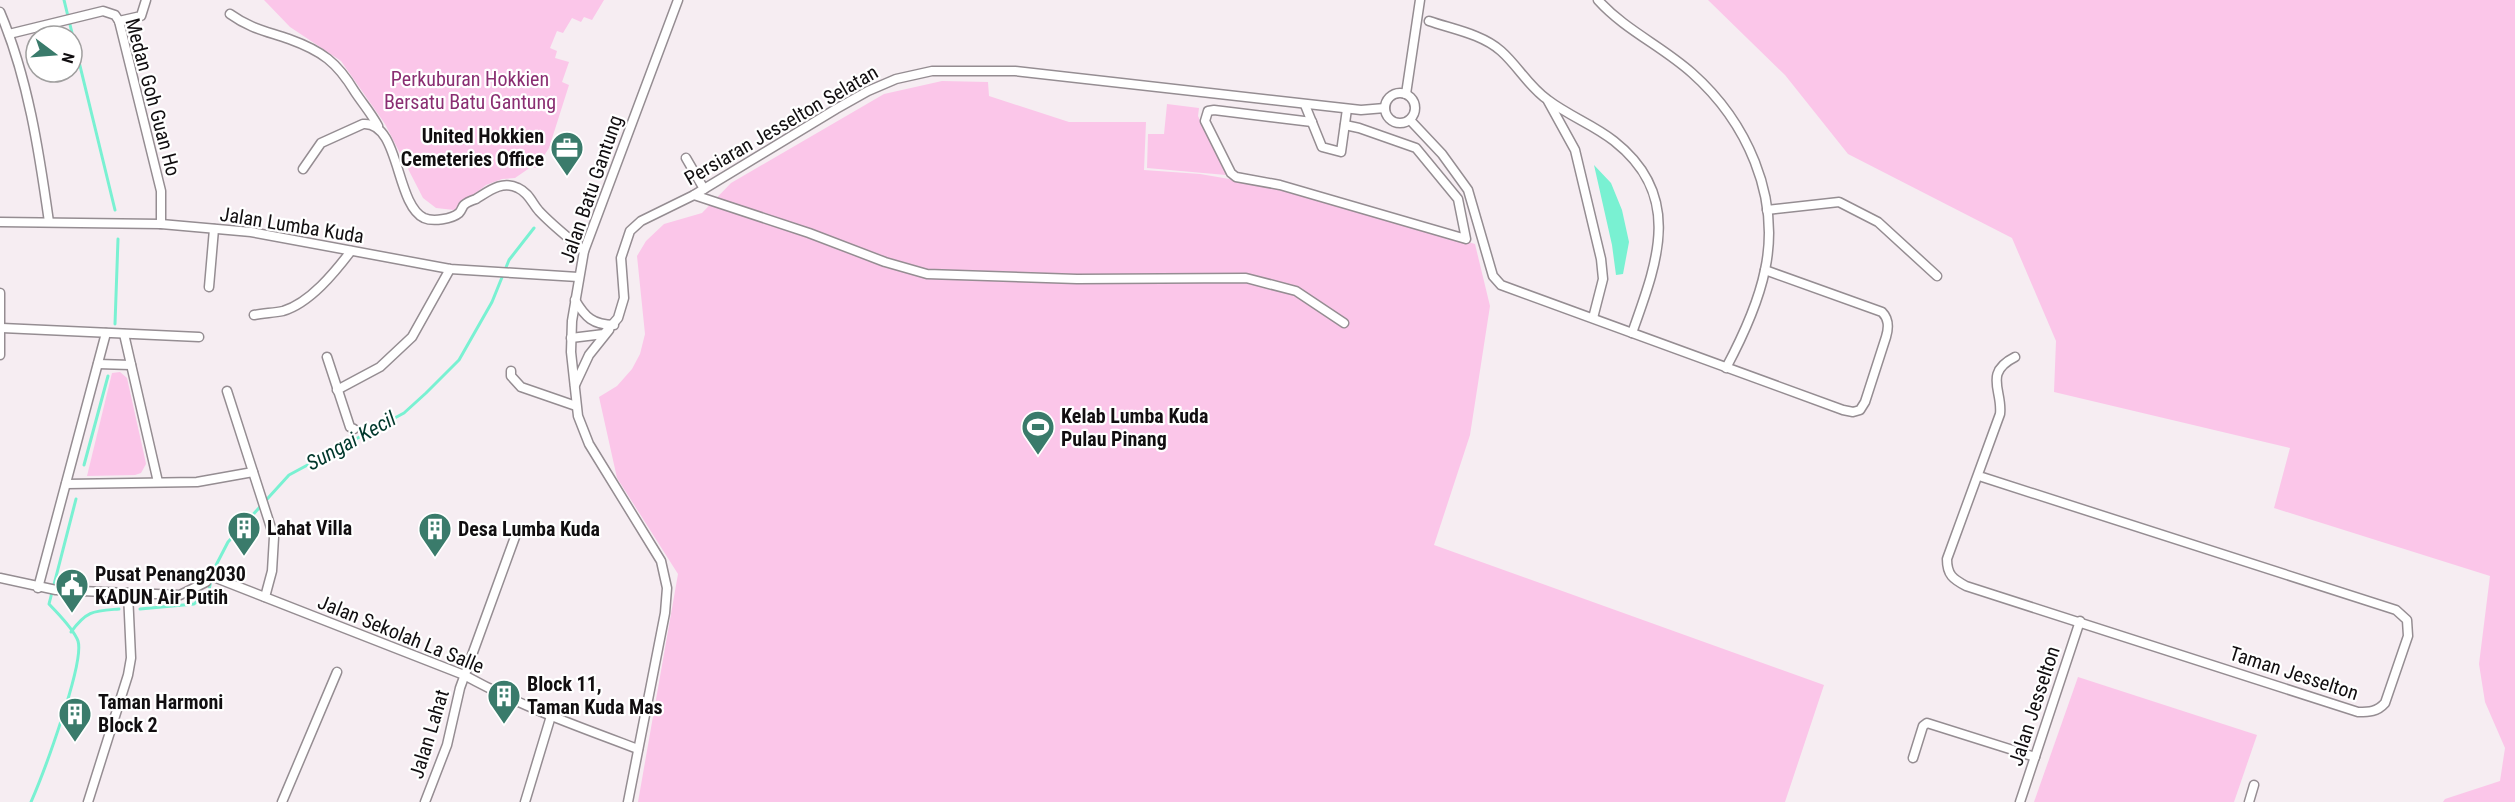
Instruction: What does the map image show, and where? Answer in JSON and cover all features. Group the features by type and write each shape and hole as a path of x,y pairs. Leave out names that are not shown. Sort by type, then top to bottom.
{"street":[{"path":"119,21 141,16 146,0"},
{"name":"Jalan Batu Gantung","path":"628,802 665,613 667,588 661,561 589,444 576,406 571,338 578,277 584,251 678,0"},
{"path":"1406,94 1420,0"},
{"path":"1598,0 1620,21 1692,73 1735,120 1762,180 1767,210 1765,270 1742,339 1726,368"},
{"name":"Medan Goh Guan Ho","path":"9,34 103,11 115,15 119,21 161,191 161,224"},
{"path":"0,12 19,66 40,162 49,222"},
{"path":"230,14 259,31 292,40 326,56 349,81 370,112 392,149 402,185 419,214 426,219 455,215 465,204 493,187 516,186 527,194 556,228 584,251"},
{"path":"1429,21 1490,43 1500,50 1548,100 1614,141 1642,170 1658,207 1659,246 1632,333"},
{"name":"Persiaran Jesselton Selatan","path":"574,388 589,355 611,327 624,298 621,258 630,231 641,221 694,195 868,91 896,79 932,71 1015,71 1305,105 1361,110 1385,108"},
{"path":"1406,94 1416,106 1414,116 1401,123 1391,121 1385,108 1392,95 1406,94"},
{"path":"1548,100 1575,150 1601,259 1603,279 1593,318"},
{"path":"1305,105 1322,147 1341,152 1347,109"},
{"path":"1312,122 1214,110 1208,111 1205,116 1205,121 1231,173 1236,177 1280,185 1466,239 1458,199 1416,148 1345,125"},
{"path":"1410,120 1442,154 1468,190 1495,281 1511,289 1848,412 1860,410 1865,402 1888,328 1885,315 1765,270"},
{"path":"303,169 321,143 363,124 370,123 378,126"},
{"path":"686,158 704,189"},
{"path":"694,195 798,229 885,262 927,274 1077,279 1246,278 1296,291 1344,323"},
{"path":"1767,210 1839,202 1878,222 1937,276"},
{"name":"Jalan Lumba Kuda","path":"0,222 161,224 251,232 450,269 578,277"},
{"path":"209,287 214,229"},
{"path":"254,315 281,311 320,288 351,251"},
{"path":"337,390 380,368 412,337 450,269"},
{"path":"0,292 2,328 0,355"},
{"path":"575,299 582,312 592,321 611,327"},
{"path":"571,338 597,336 611,327"},
{"path":"2,328 199,337"},
{"path":"38,588 106,333"},
{"path":"124,334 158,483"},
{"path":"327,357 350,427 354,429"},
{"name":"Taman Jesselton","path":"1979,476 2396,610 2403,614 2409,627 2408,636 2385,704 2370,712 2358,712 1966,586 1953,579 1949,574 1947,559 2000,414 2001,404 1996,390 1999,370 2015,357"},
{"path":"98,364 131,365"},
{"path":"511,371 511,376 521,387 576,406"},
{"path":"227,391 274,537 275,553 265,597"},
{"path":"66,484 214,481 253,472"},
{"name":"Jalan Lahat","path":"425,802 447,745 464,675 515,537"},
{"path":"0,578 38,588 56,590 180,595 206,582"},
{"name":"Jalan Sekolah La Salle","path":"216,578 464,675 493,691 551,716 638,749"},
{"path":"88,802 128,675 131,658 128,593"},
{"name":"Jalan Jesselton","path":"2020,802 2080,621"},
{"path":"282,802 337,672"},
{"path":"525,802 551,716"},
{"path":"1913,758 1923,726 1928,723 2035,757"},
{"path":"2249,802 2254,785"}],"green space":[{"name":"Perkuburan Hokkien Bersatu Batu Gantung","path":"264,0 604,0 592,20 584,17 581,22 572,18 563,33 557,31 550,48 557,51 555,58 569,62 562,82 569,85 549,148 536,168 531,167 515,178 502,179 486,185 454,210 436,208 423,198 385,124 341,61 290,27"},
{"path":"1708,0 2515,0 2515,802 2443,802 2445,799 2500,781 2505,748 2485,702 2479,664 2490,576 2274,508 2290,448 2054,392 2056,341 2012,238 1848,154 1785,75"},
{"name":"Kelab Lumba Kuda Pulau Pinang","path":"942,81 988,82 989,96 1069,122 1146,122 1144,170 1200,174 1282,188 1475,244 1490,306 1470,435 1434,545 1824,685 1785,802 638,802 678,574 617,478 599,397 617,386 632,369 640,354 645,334 637,256 646,241 664,224 702,213 731,183 884,94"},
{"path":"1167,104 1199,108 1198,116 1226,175 1147,168 1148,134 1164,134"},
{"path":"120,372 127,378 146,464 141,473 135,475 87,476 112,373"},
{"path":"2078,677 2257,735 2234,802 2034,802"}],"shaded area":[{"path":"1594,165 1611,183 1622,210 1629,242 1623,274 1616,275 1612,245"}],"waterway":[{"name":"Sungai Kecil","path":"64,0 115,210"},
{"name":"Sungai Kecil","path":"140,609 194,604 209,590 213,571 228,542 289,475 404,413 426,393 459,360 492,302 509,260 534,228"},
{"name":"Sungai Kecil","path":"115,324 118,239"},
{"name":"Sungai Kecil","path":"84,465 108,376"},
{"name":"Sungai Kecil","path":"31,802 69,695 78,653 76,636 49,604 76,499"},
{"name":"Sungai Kecil","path":"71,632 82,619 92,613 119,609"}],"place":[{"name":"United Hokkien Cemeteries Office","path":"567,177"},
{"name":"Kelab Lumba Kuda Pulau Pinang","path":"1038,456"},
{"name":"Lahat Villa","path":"244,557"},
{"name":"Desa Lumba Kuda","path":"435,558"},
{"name":"Pusat Penang2030 KADUN Air Putih","path":"72,614"},
{"name":"Block 11, Taman Kuda Mas","path":"504,725"},
{"name":"Taman Harmoni Block 2","path":"75,743"}]}
